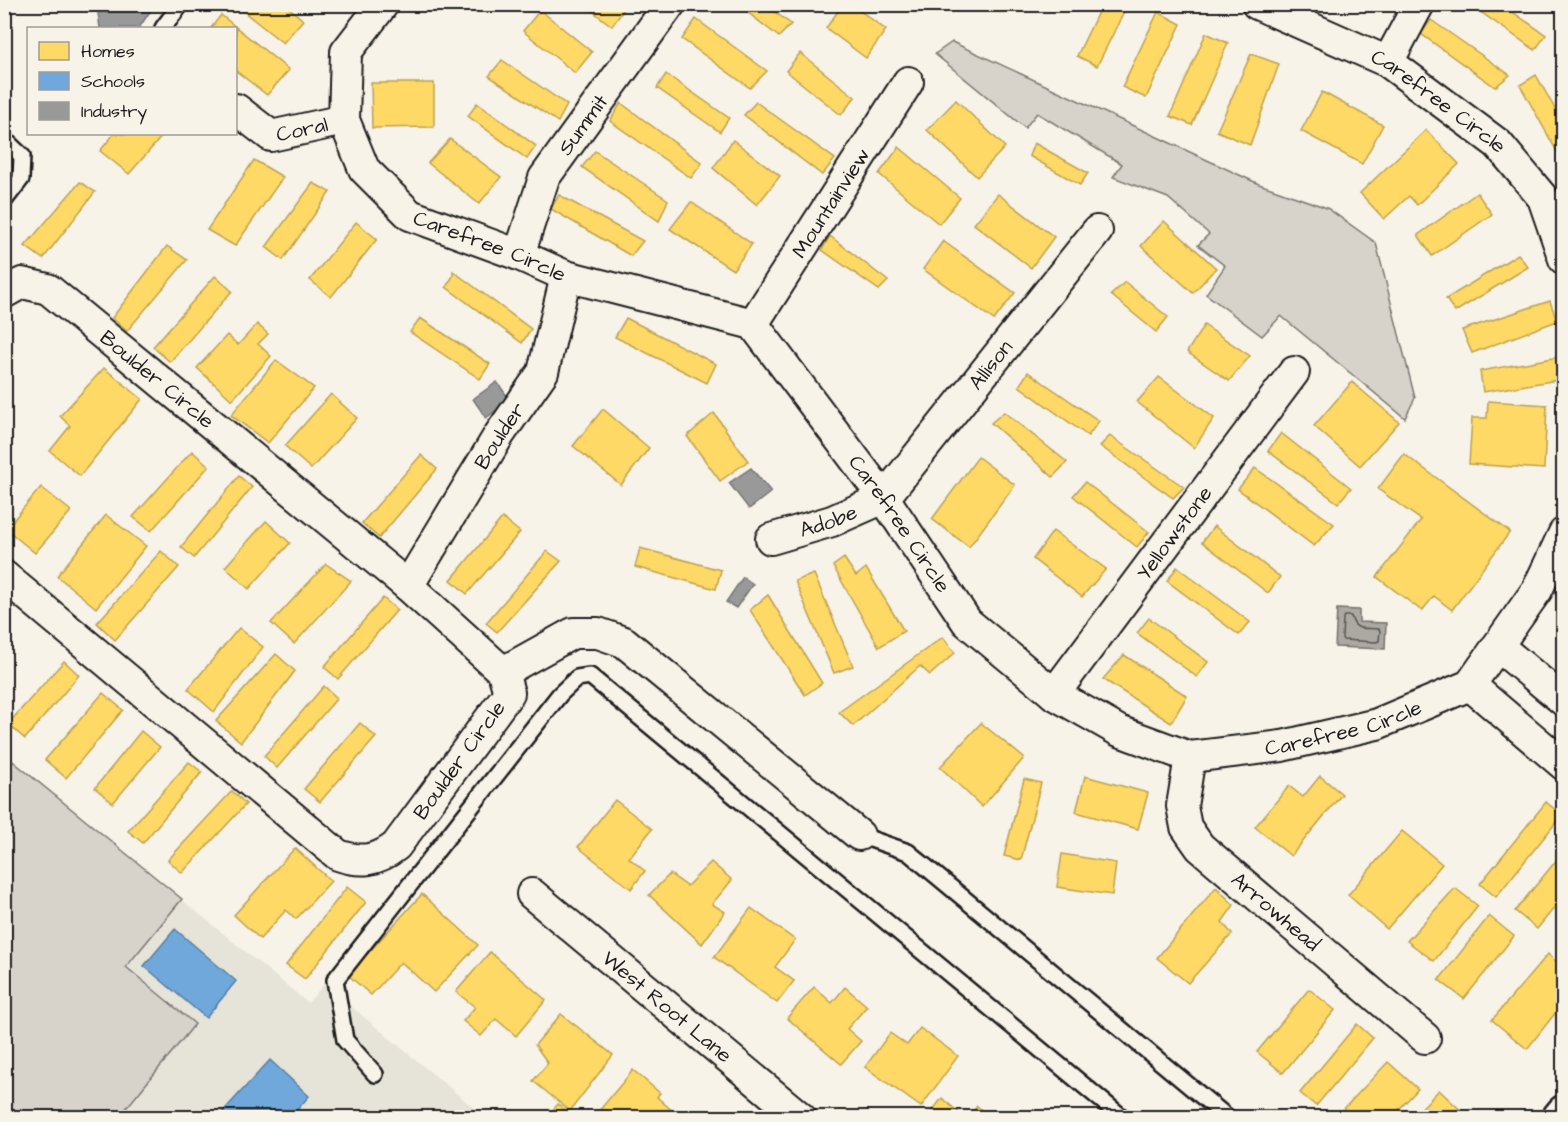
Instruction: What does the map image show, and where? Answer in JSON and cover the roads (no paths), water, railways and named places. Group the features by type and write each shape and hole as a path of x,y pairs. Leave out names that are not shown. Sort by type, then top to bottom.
{"street":[{"name":"Carefree Circle","path":"383,4 346,52 344,120 364,170 410,214 519,255 566,276 753,324 884,498 967,622 1054,694 1119,731 1190,757 1282,746 1377,724 1470,685"},
{"name":"Summit","path":"519,255 544,178 670,4"},
{"name":"Carefree Circle","path":"1257,4 1388,62 1498,144 1553,192 1563,259"},
{"path":"1388,62 1419,4"},
{"name":"Mountainview","path":"753,324 909,82"},
{"name":"Coral","path":"237,110 271,136 344,120"},
{"name":"Allison","path":"884,498 1097,231"},
{"name":"Boulder","path":"408,586 499,435 543,372 566,276"},
{"name":"Boulder Circle","path":"4,293 22,283 48,290 408,586 502,672 508,693 396,846 385,855 372,859 350,859 338,855 4,576"},
{"name":"Yellowstone","path":"1054,694 1294,372"},
{"name":"Adobe","path":"771,539 832,521 884,498"},
{"path":"1563,533 1537,590 1470,685 1563,765"},
{"path":"502,672 573,633 598,633 624,642 859,835"},
{"path":"1498,646 1563,701"},
{"name":"Arrowhead","path":"1190,757 1182,806 1186,827 1200,847 1425,1038"},
{"name":"West Root Lane","path":"532,894 801,1118"},
{"path":"1559,1118 1563,1112"}],"lane":[{"path":"164,27 181,4"},
{"path":"4,140 22,156 21,179 4,201"},
{"path":"375,1074 345,1040 335,980 560,694 577,678 590,676 1123,1118"},
{"path":"859,835 908,852 1228,1118"}],"water":[{"path":"1337,609 1359,610 1359,622 1386,623 1385,649 1335,647"}]}
